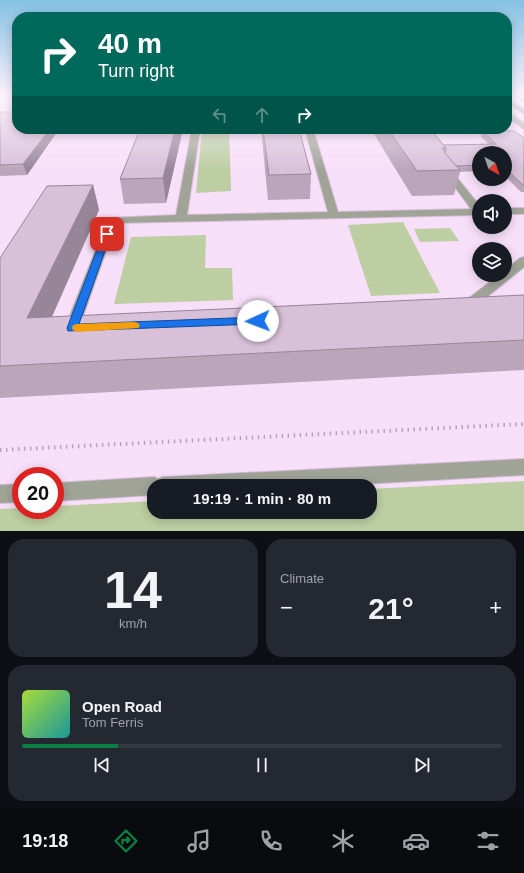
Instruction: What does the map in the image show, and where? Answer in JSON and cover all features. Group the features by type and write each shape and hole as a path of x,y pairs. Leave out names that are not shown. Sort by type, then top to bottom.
{"street":[{"path":"181,218 195,134"},
{"path":"310,134 334,215"},
{"path":"442,164 472,203"},
{"path":"512,211 524,211"},
{"path":"88,328 72,328 112,220 472,212"},
{"path":"481,312 459,313 524,261"},
{"path":"296,479 524,467"},
{"path":"64,491 147,486"},
{"path":"0,494 12,493"}],"path":[{"path":"0,450 524,424"}],"green space":[{"path":"202,134 229,134 231,191 196,193"},
{"path":"403,222 440,293 371,296 348,225"},
{"path":"450,228 459,241 420,242 414,229"},
{"path":"206,235 205,268 232,268 233,300 114,304 131,237"},
{"path":"524,481 524,531 0,531 0,509 12,508 12,519 64,519 64,506 147,501 147,519 377,519 377,489"}],"building":[{"path":"0,121 12,121 12,134 46,134 23,164 0,165"},
{"path":"512,131 514,131 524,138 524,186 512,175 512,146 472,146 472,165 456,166 445,153 446,148 444,145 496,144 485,134 512,134"},
{"path":"138,134 174,134 163,178 120,179"},
{"path":"264,134 300,134 311,174 269,175"},
{"path":"391,134 434,134 446,148 442,148 460,170 417,171"},
{"path":"93,185 27,318 524,295 524,340 0,366 0,258 47,186"}],"slow traffic":[{"path":"77,328 134,326"}],"route":[{"path":"107,234 72,328 258,321"}]}
